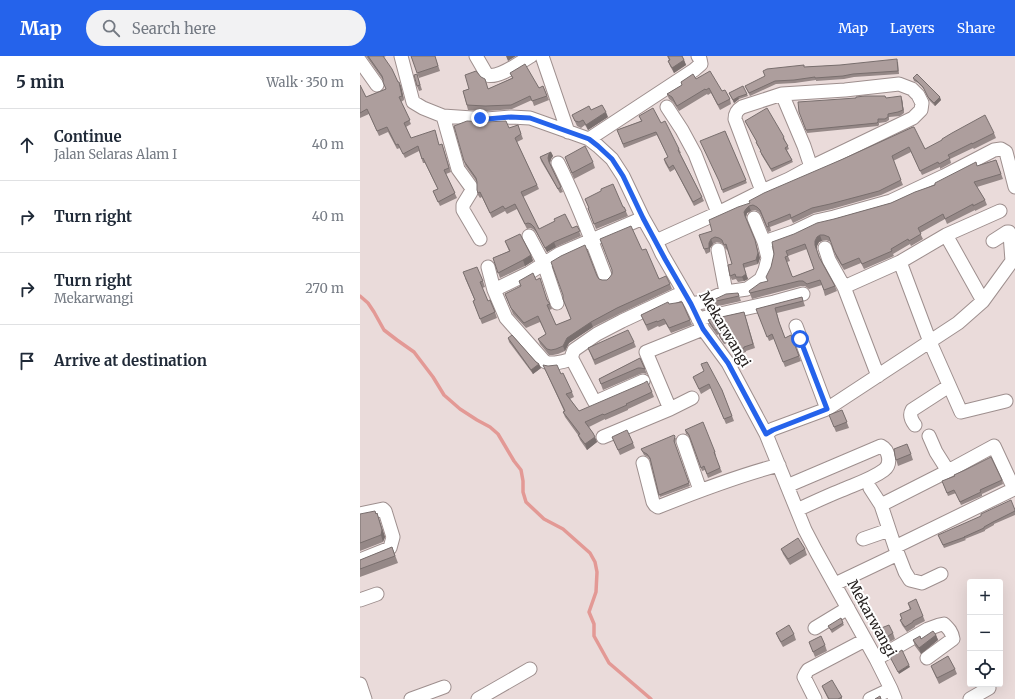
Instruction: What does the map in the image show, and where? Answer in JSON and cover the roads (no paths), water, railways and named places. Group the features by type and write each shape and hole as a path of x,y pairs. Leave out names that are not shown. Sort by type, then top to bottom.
{"street":[{"name":"Mekarwangi","path":"401,56 414,102 423,108 443,116 487,119 511,117 530,118 589,139 612,159 623,176 643,218 691,304 700,324 728,363 766,434 805,530 866,640 893,694"},
{"path":"476,56 487,75 492,76 505,71 531,56"},
{"path":"542,56 568,132"},
{"path":"589,139 694,70 701,64 698,56"},
{"path":"360,60 377,85"},
{"path":"656,241 718,213 913,118 921,110 922,103 918,95 912,89 899,84 844,90 782,94 737,110 735,119 762,191"},
{"path":"782,94 804,146 811,167"},
{"path":"668,107 695,154 718,213"},
{"path":"443,116 458,169 471,186 472,192 463,205 463,210 480,239"},
{"path":"764,242 793,232 816,221 891,201 994,150 1001,149 1006,152 1015,188"},
{"path":"558,163 592,240 606,278"},
{"path":"844,287 900,262 946,235 1000,211"},
{"path":"494,290 529,274 559,254 643,218"},
{"path":"691,304 703,302 726,292 747,289 762,279 768,258 764,242 754,218"},
{"path":"766,434 827,409 958,323 983,301 1013,266 1009,232 993,241"},
{"path":"946,235 983,301"},
{"path":"528,236 544,264 557,303"},
{"path":"825,248 829,260 844,287 878,376"},
{"path":"718,250 726,292"},
{"path":"900,262 930,342 961,412 1006,401"},
{"path":"488,267 494,290 506,318 544,362 550,363 572,359"},
{"path":"643,381 598,401 594,401 572,359 574,350 597,334 684,292"},
{"path":"670,409 646,352 700,324 803,294"},
{"path":"796,326 827,409"},
{"path":"915,425 911,416 912,410 949,386"},
{"path":"603,437 670,409 692,398"},
{"path":"929,436 936,452 948,471"},
{"path":"683,441 700,490"},
{"path":"787,486 881,446 887,451 889,464 886,469 865,481 796,510"},
{"path":"835,584 1015,488 994,446 881,505"},
{"path":"643,463 653,502 658,507 700,490 759,470 779,465"},
{"path":"870,488 881,505 896,551 910,580 922,583 941,574"},
{"path":"360,514 383,509 385,511 393,537 390,548 360,560"},
{"path":"863,539 889,530"},
{"path":"360,600 377,594"},
{"path":"815,628 848,608"},
{"path":"876,659 928,629 944,624 949,628 953,639 927,658"},
{"path":"815,699 804,677 808,670 866,640"},
{"path":"478,699 530,669"},
{"path":"360,684 365,699"},
{"path":"411,699 444,687"},
{"path":"970,699 989,688"},
{"path":"870,699 893,694"}],"waterway":[{"path":"360,296 368,303 384,330 414,352 433,377 444,395 460,409 490,427 498,434 521,470 523,492 526,502 544,519 563,529 590,553 595,562 597,572 596,592 589,612 594,624 594,636 609,663 651,699"}]}
